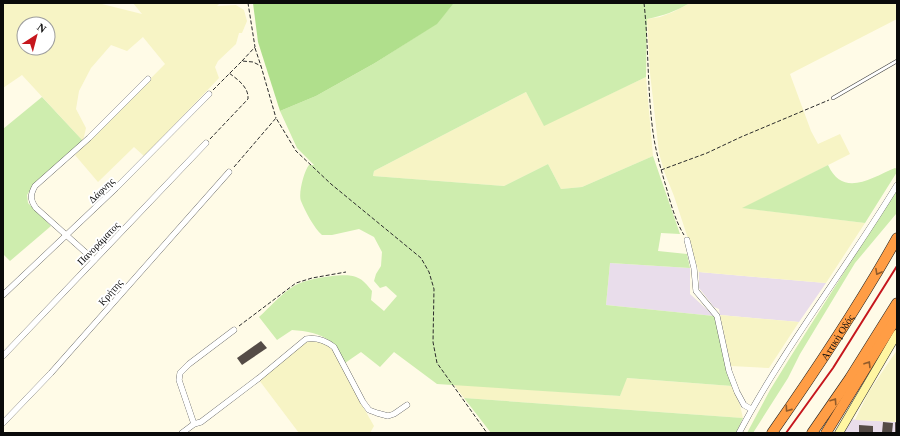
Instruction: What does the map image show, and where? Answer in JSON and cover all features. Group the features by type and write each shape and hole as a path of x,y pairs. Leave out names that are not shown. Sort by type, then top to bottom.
{"highway":[{"name":"Αττική Οδός","path":"772,433 841,331 873,281 897,238"},
{"path":"812,433 850,378 897,303"},
{"path":"826,433 897,317"}],"street":[{"path":"94,260 36,208 31,201 31,194 35,186 89,138 148,79"},
{"name":"Δάφνης","path":"3,295 67,236 161,144 208,94"},
{"name":"Πανοράματος","path":"3,356 206,143"},
{"name":"Κρήτης","path":"3,423 50,373 229,172"},
{"path":"739,433 751,409 786,352 881,212 897,185"},
{"path":"687,240 694,268 696,291 717,316 729,370 737,392 744,404 751,409"},
{"path":"194,424 179,380 180,373 189,364 234,330"},
{"path":"839,433 897,334"},
{"path":"182,433 194,424 201,422 259,378 306,339 314,338 326,340 334,347 363,402 369,410 377,414 388,416 394,414 407,405"}],"lane":[{"path":"833,98 897,61"}],"path":[{"path":"248,3 255,47 276,118 296,151 332,184 421,258 429,272 434,289 433,342 437,363 487,433"},
{"path":"644,3 648,37 648,77 654,139 670,200 681,230 687,240"},
{"path":"208,94 255,47"},
{"path":"242,61 253,62 261,66"},
{"path":"206,143 248,99 246,90 238,79 229,73"},
{"path":"661,170 707,154 741,137 833,98"},
{"path":"229,172 276,118"},
{"path":"234,330 296,283 312,278 346,272"}],"shaded area":[{"path":"3,3 98,3 142,14 133,3 220,3 217,6 236,5 244,10 247,21 242,33 239,33 236,44 218,61 215,67 219,78 144,156 134,147 98,182 75,155 165,64 143,37 127,51 111,45 91,68 79,91 76,109 86,128 83,141 22,75 3,88"},
{"path":"690,3 897,3 897,19 790,74 811,131 818,144 840,134 850,154 743,208 865,223 826,283 699,272 659,153 650,73 647,19 660,17"},
{"path":"646,77 653,156 582,187 561,189 548,164 504,186 373,176 374,171 526,92 544,125"},
{"path":"610,263 690,268 690,294 714,316 606,305"},
{"path":"699,272 826,283 799,322 720,315 719,309 714,307 699,288"},
{"path":"720,315 799,322 769,368 731,366"},
{"path":"313,340 324,342 332,349 374,426 370,433 299,433 259,380 306,342"},
{"path":"897,350 897,422 855,420 868,393"},
{"path":"626,378 732,386 740,405 743,418 464,398 453,384 620,396"},
{"path":"846,419 897,422 897,433 837,433"}],"green space":[{"path":"253,3 454,3 437,24 375,63 316,96 280,111 258,42"},
{"path":"454,3 690,3 669,13 647,19 646,77 544,126 526,92 374,171 373,176 504,186 548,164 561,189 582,187 653,156 680,234 661,233 658,251 687,254 690,268 610,263 606,305 714,316 717,322 732,386 627,378 620,396 437,384 394,352 380,367 361,352 345,363 329,340 314,333 292,330 277,340 259,317 289,289 299,283 325,277 343,275 359,278 372,291 371,300 384,311 397,296 386,286 380,288 374,281 381,266 382,252 374,237 359,229 332,235 322,235 313,224 301,201 300,193 307,168 309,165 314,165 297,148 280,111 316,96 375,63 436,24"},
{"path":"42,97 83,141 32,187 27,195 28,203 51,226 10,261 3,254 3,129"},
{"path":"828,165 834,175 841,181 849,183 858,183 895,168 897,169 897,172 865,223 742,208"},
{"path":"897,189 896,214 855,263 800,354 788,378 753,433 747,433 770,390"},
{"path":"464,398 743,418 736,433 491,433"}],"building":[{"path":"261,341 267,348 242,365 237,358"},
{"path":"883,422 893,423 892,433 882,433"},
{"path":"895,422 897,423 897,432 895,432"},
{"path":"859,425 873,426 873,433 859,433"}],"railway":[{"path":"786,433 833,368 897,266"}]}
